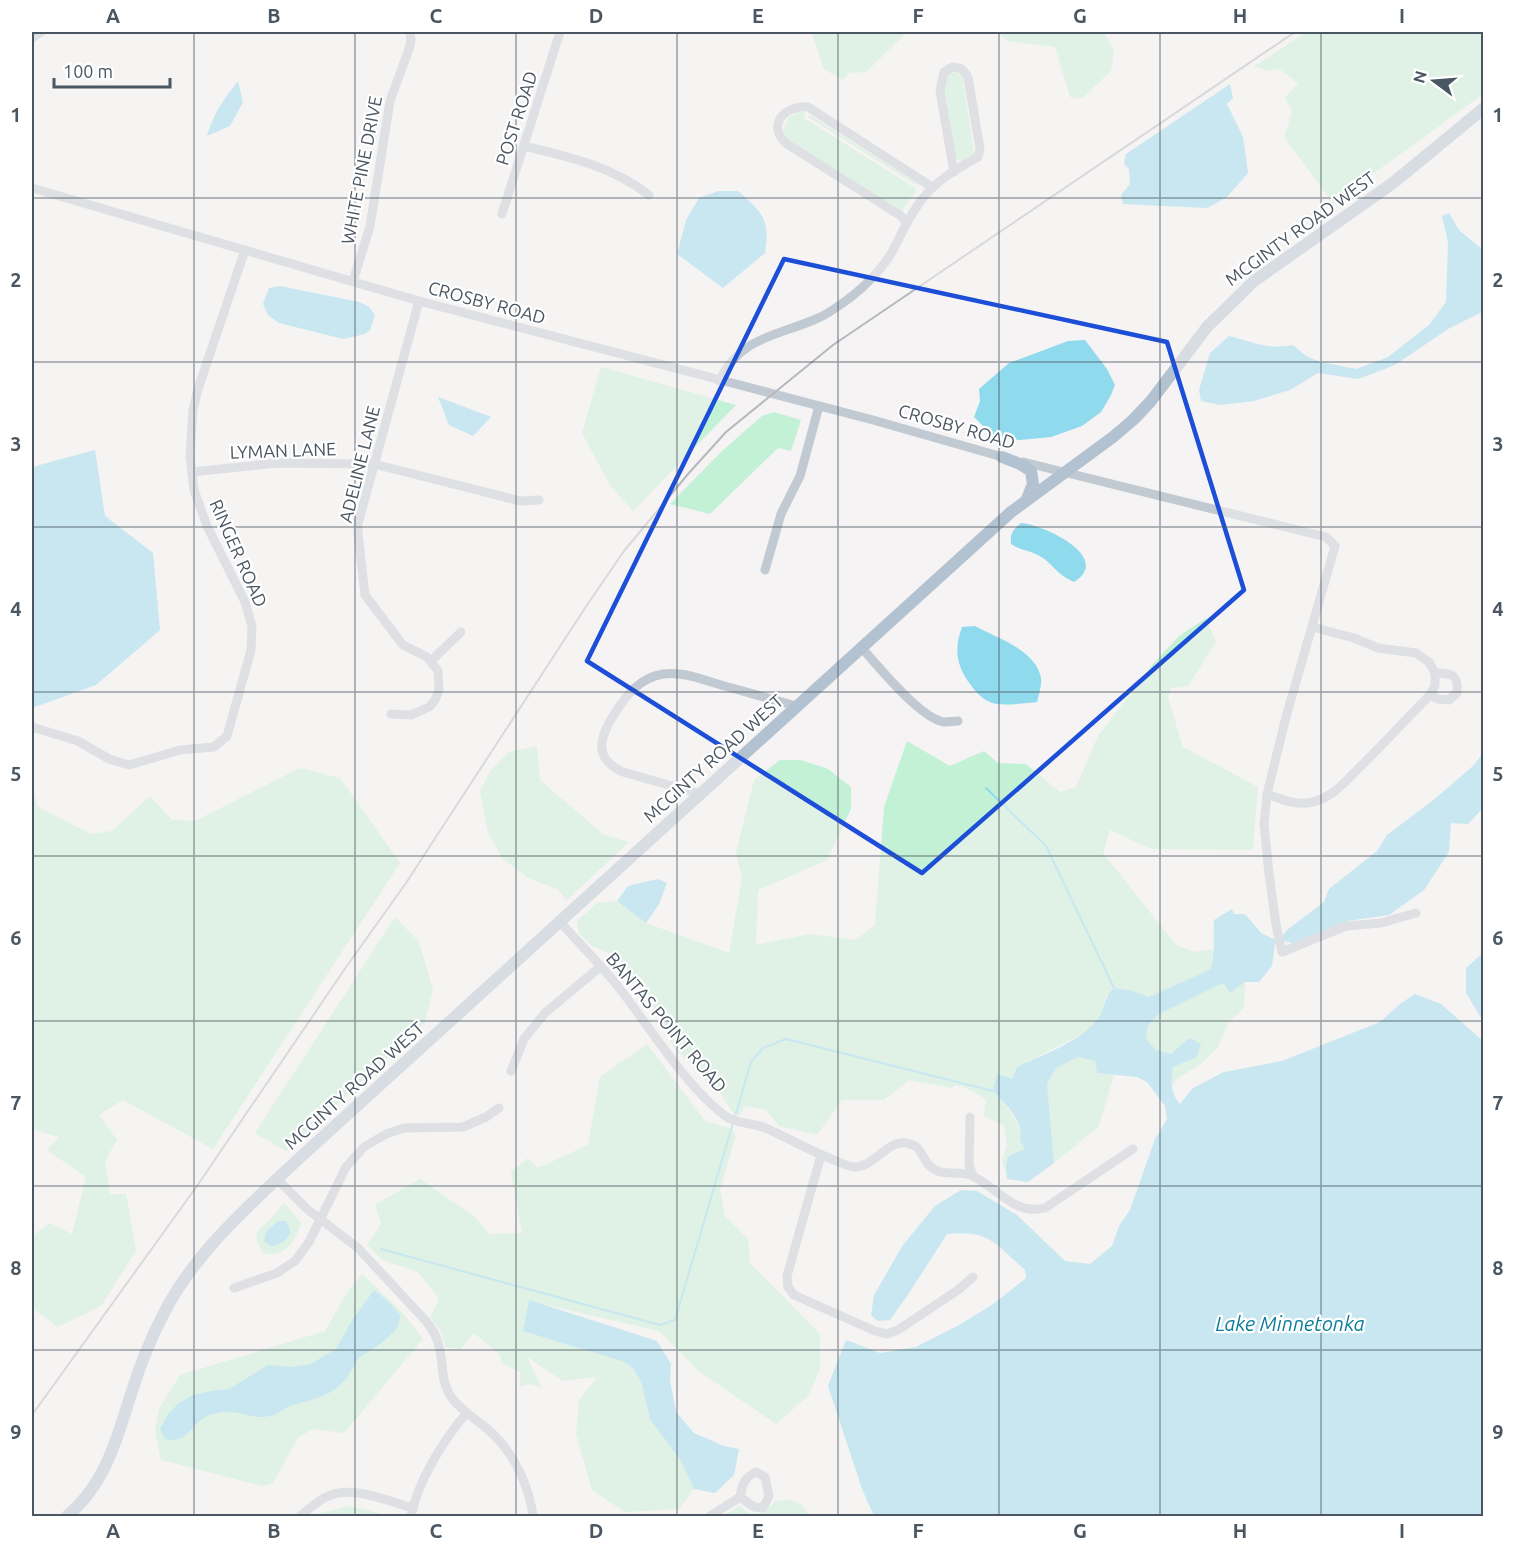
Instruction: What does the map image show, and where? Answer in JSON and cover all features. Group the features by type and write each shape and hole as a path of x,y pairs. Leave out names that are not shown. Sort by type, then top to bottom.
{"main road":[{"name":"MCGINTY ROAD WEST","path":"67,1516 93,1491 106,1469 146,1348 165,1310 183,1280 228,1227 277,1179 861,647 1024,502 1133,420 1151,401 1207,327 1254,281 1393,183 1484,108"},
{"path":"1002,457 1020,464 1030,470 1033,475 1032,488 1024,502"}],"street":[{"path":"32,38 41,32"},
{"name":"WHITE PINE DRIVE","path":"353,281 370,226 388,110 409,49 410,32"},
{"name":"POST ROAD","path":"502,214 560,32"},
{"path":"719,381 729,363 743,349 755,342 825,315 852,296 888,258 914,209 932,187 978,158 980,152 968,77 962,69 953,66 944,72 940,91 954,172"},
{"path":"906,222 901,216 787,144 778,132 783,116 799,106 808,107 932,187"},
{"path":"524,146 580,160 608,170 649,195"},
{"name":"CROSBY ROAD","path":"32,188 419,301 1063,473 1326,537 1335,546 1286,717 1267,794 1264,824 1269,874 1282,952 1346,926 1381,923 1416,913"},
{"name":"RINGER ROAD","path":"32,727 78,741 109,759 129,765 180,750 214,747 227,736 251,650 252,626 245,602 199,508 190,456 198,388 245,250"},
{"name":"ADELINE LANE","path":"419,301 358,524 365,595 403,645 431,661"},
{"path":"765,570 778,520 800,476 819,406"},
{"name":"LYMAN LANE","path":"192,472 278,464 374,464 520,501 539,500"},
{"path":"1267,794 1291,803 1302,803 1316,802 1332,794 1379,749 1430,695 1435,685 1435,673 1429,662 1416,652 1378,648 1346,635 1312,627"},
{"path":"391,714 411,715 429,707 435,700 440,681 438,671 431,661 460,632"},
{"path":"861,647 903,693 929,715 943,722 958,721"},
{"path":"700,794 623,772 608,762 603,754 602,736 631,691 651,677 676,673 796,706"},
{"path":"1430,695 1438,699 1449,699 1457,693 1458,683 1454,676 1435,673"},
{"name":"BANTAS POINT ROAD","path":"560,922 618,986 705,1098 726,1117 762,1127 821,1155 853,1167 862,1166 894,1145 904,1142 915,1146 929,1166 936,1170 948,1174 962,1173 973,1176 1014,1205 1025,1210 1036,1211 1046,1208 1133,1149"},
{"path":"511,1071 524,1039 545,1012 600,967"},
{"path":"234,1288 277,1273 295,1260 309,1242 346,1167 364,1147 386,1134 404,1128 463,1127 486,1117 499,1108"},
{"path":"970,1117 969,1166 973,1176"},
{"path":"821,1155 787,1276 788,1287 794,1295 858,1324 887,1334 898,1330 958,1290 973,1277"},
{"path":"277,1179 307,1209 357,1248 430,1327 440,1347 443,1382 452,1398 466,1413 494,1435 512,1457 526,1485 533,1516"},
{"path":"300,1516 327,1496 344,1492 364,1494 412,1512 435,1456 466,1413"},
{"path":"710,1516 740,1497"}],"highlighted area":[{"path":"784,259 1167,342 1244,590 922,873 587,661"}],"green space":[{"path":"811,32 907,32 866,72 849,73 843,80 824,69"},
{"path":"995,32 1104,32 1114,51 1111,71 1081,99 1070,97 1055,47 1009,41"},
{"path":"1306,32 1483,32 1483,94 1333,203 1284,137 1292,112 1285,98 1298,83 1279,69 1267,71 1255,66"},
{"path":"951,72 963,78 974,153 969,159 960,161 956,159 943,80"},
{"path":"805,112 804,118 915,188 916,191 901,212 791,143 783,131 789,117"},
{"path":"810,115 917,183 916,185 808,117"},
{"path":"601,367 736,405 633,511 610,485 582,433"},
{"path":"774,412 801,420 791,451 778,448 710,514 670,504 722,451 762,416"},
{"path":"1206,618 1216,642 1188,686 1171,688 1168,698 1183,747 1258,787 1253,850 1151,849 1110,830 1103,853 1176,945 1194,952 1212,949 1214,960 1211,969 1149,997 1133,991 1106,996 1100,1017 1086,1032 1017,1067 1012,1079 993,1091 1014,1117 1025,1149 1006,1162 1007,1179 1002,1160 1007,1146 1004,1126 984,1116 986,1100 955,1085 952,1088 909,1080 884,1100 842,1100 817,1135 779,1126 766,1110 745,1106 740,1115 733,1113 717,1088 709,1084 673,1046 648,996 617,956 592,946 579,933 577,921 597,903 617,901 646,923 729,953 742,878 736,853 754,780 780,760 801,760 828,769 851,787 851,809 827,860 758,890 756,945 810,934 856,940 875,925 884,807 907,741 950,766 984,751 998,763 1026,764 1060,792 1076,787 1098,736 1153,664 1179,636"},
{"path":"537,746 540,780 604,835 629,842 567,900 557,889 530,879 503,859 488,833 480,791 491,770 509,752"},
{"path":"300,768 340,778 400,863 213,1149 123,1100 99,1115 117,1140 105,1161 110,1194 126,1194 136,1251 101,1306 58,1327 32,1308 32,1236 50,1223 72,1234 86,1177 47,1150 59,1137 32,1129 32,783 37,806 90,834 112,831 150,796 172,820 195,821"},
{"path":"395,917 419,942 433,990 424,1024 286,1151 255,1133"},
{"path":"1245,982 1244,1008 1228,1023 1218,1047 1202,1063 1177,1079 1171,1086 1173,1067 1197,1057 1189,1038 1172,1054 1156,1050 1146,1039 1148,1025 1159,1014 1223,983"},
{"path":"647,1044 705,1121 732,1129 736,1135 720,1190 725,1216 748,1239 750,1263 820,1334 820,1369 808,1396 776,1424 700,1372 659,1331 529,1301 633,1368 642,1384 650,1419 681,1461 694,1489 679,1509 625,1512 592,1490 576,1434 579,1400 597,1377 563,1381 527,1357 542,1388 531,1384 519,1387 521,1373 501,1362 500,1355 474,1333 461,1349 446,1347 440,1330 430,1318 439,1299 418,1272 382,1260 367,1245 381,1224 375,1205 420,1179 475,1217 489,1234 522,1233 511,1172 528,1158 538,1168 588,1145 600,1077"},
{"path":"1078,1057 1095,1061 1097,1073 1114,1075 1099,1126 1054,1163 1047,1084 1056,1068"},
{"path":"284,1203 301,1223 299,1229 293,1242 283,1251 263,1253 257,1239 258,1230"},
{"path":"362,1274 403,1313 423,1339 344,1433 312,1429 298,1438 273,1483 263,1486 161,1460 155,1430 159,1409 180,1375 325,1331 348,1291"},
{"path":"791,1500 801,1504 809,1516 723,1516 740,1506 750,1514 764,1513 775,1501"},
{"path":"350,1506 390,1516 316,1516"}],"water":[{"path":"238,81 243,102 230,126 207,136 212,121"},
{"path":"1230,84 1233,98 1227,104 1243,137 1248,173 1227,197 1207,208 1123,204 1121,195 1130,184 1129,169 1124,164 1126,154"},
{"path":"718,191 738,191 759,211 766,232 765,253 723,288 677,254 686,220 699,198"},
{"path":"1449,213 1459,230 1483,250 1483,313 1448,329 1395,365 1358,379 1318,373 1290,390 1254,401 1220,405 1201,401 1199,390 1210,353 1229,336 1268,346 1293,345 1306,356 1321,362 1356,369 1388,357 1429,325 1446,302 1448,242 1442,216"},
{"path":"280,286 359,302 369,307 375,315 370,330 365,334 343,339 279,323 268,315 263,304 269,288"},
{"path":"1085,340 1107,369 1115,385 1101,412 1082,426 1051,437 1020,440 994,437 974,417 980,401 979,389 1009,363 1068,341"},
{"path":"438,397 491,417 473,436 449,425"},
{"path":"95,450 105,516 153,553 160,630 96,685 32,708 32,467"},
{"path":"1021,523 1044,529 1070,544 1086,562 1084,572 1074,582 1060,574 1039,555 1011,544 1013,532"},
{"path":"975,626 1014,646 1032,660 1041,678 1037,702 994,703 984,699 974,690 959,663 957,650 962,627"},
{"name":"Lake Minnetonka","path":"1483,753 1483,808 1468,824 1451,823 1449,852 1424,890 1389,915 1347,921 1293,943 1284,941 1275,944 1272,966 1259,982 1245,982 1230,993 1223,983 1159,1014 1148,1025 1146,1039 1156,1050 1171,1054 1189,1038 1201,1044 1197,1057 1173,1067 1172,1087 1174,1096 1180,1104 1193,1088 1224,1072 1282,1061 1380,1022 1415,994 1441,1004 1483,1041 1483,1516 874,1516 862,1489 828,1386 846,1340 880,1353 916,1347 992,1305 1026,1278 1025,1270 990,1240 973,1234 947,1234 890,1320 878,1321 871,1315 874,1295 903,1245 935,1206 961,1190 977,1191 1017,1215 1065,1261 1090,1264 1112,1246 1119,1226 1130,1210 1155,1139 1167,1119 1165,1106 1147,1082 1137,1077 1097,1073 1095,1061 1078,1057 1056,1068 1047,1084 1054,1163 1028,1182 1007,1179 1008,1158 1025,1149 1020,1140 1016,1119 993,1091 997,1074 1012,1079 1017,1067 1080,1035 1100,1016 1114,988 1133,991 1149,997 1211,969 1214,920 1232,909 1234,914 1245,914 1261,933 1273,939 1282,936 1324,902 1329,889 1377,851 1387,835 1436,798 1474,765"},
{"path":"658,879 667,883 659,904 646,923 617,901 628,886"},
{"path":"1483,953 1483,1021 1466,993 1466,968"},
{"path":"278,1221 286,1221 291,1232 283,1242 270,1246 264,1241 266,1232"},
{"path":"374,1290 400,1315 399,1324 396,1330 359,1358 346,1379 332,1391 269,1416 255,1417 235,1412 219,1412 197,1423 179,1439 165,1439 160,1429 168,1414 179,1403 193,1395 229,1389 268,1365 291,1367 311,1364 336,1349 351,1322"},
{"path":"529,1300 657,1341 671,1364 670,1380 676,1412 694,1433 724,1446 739,1449 734,1475 715,1493 694,1489 681,1461 650,1419 642,1384 633,1368 622,1361 523,1331"}],"waterway":[{"path":"986,788 1046,846 1114,988"},
{"path":"735,1117 751,1062 763,1048 786,1039 993,1091"},
{"path":"381,1249 660,1325 675,1320 733,1123"}],"railway":[{"path":"32,1415 197,1186 406,883 624,551 726,432 833,345 1295,32"}]}
